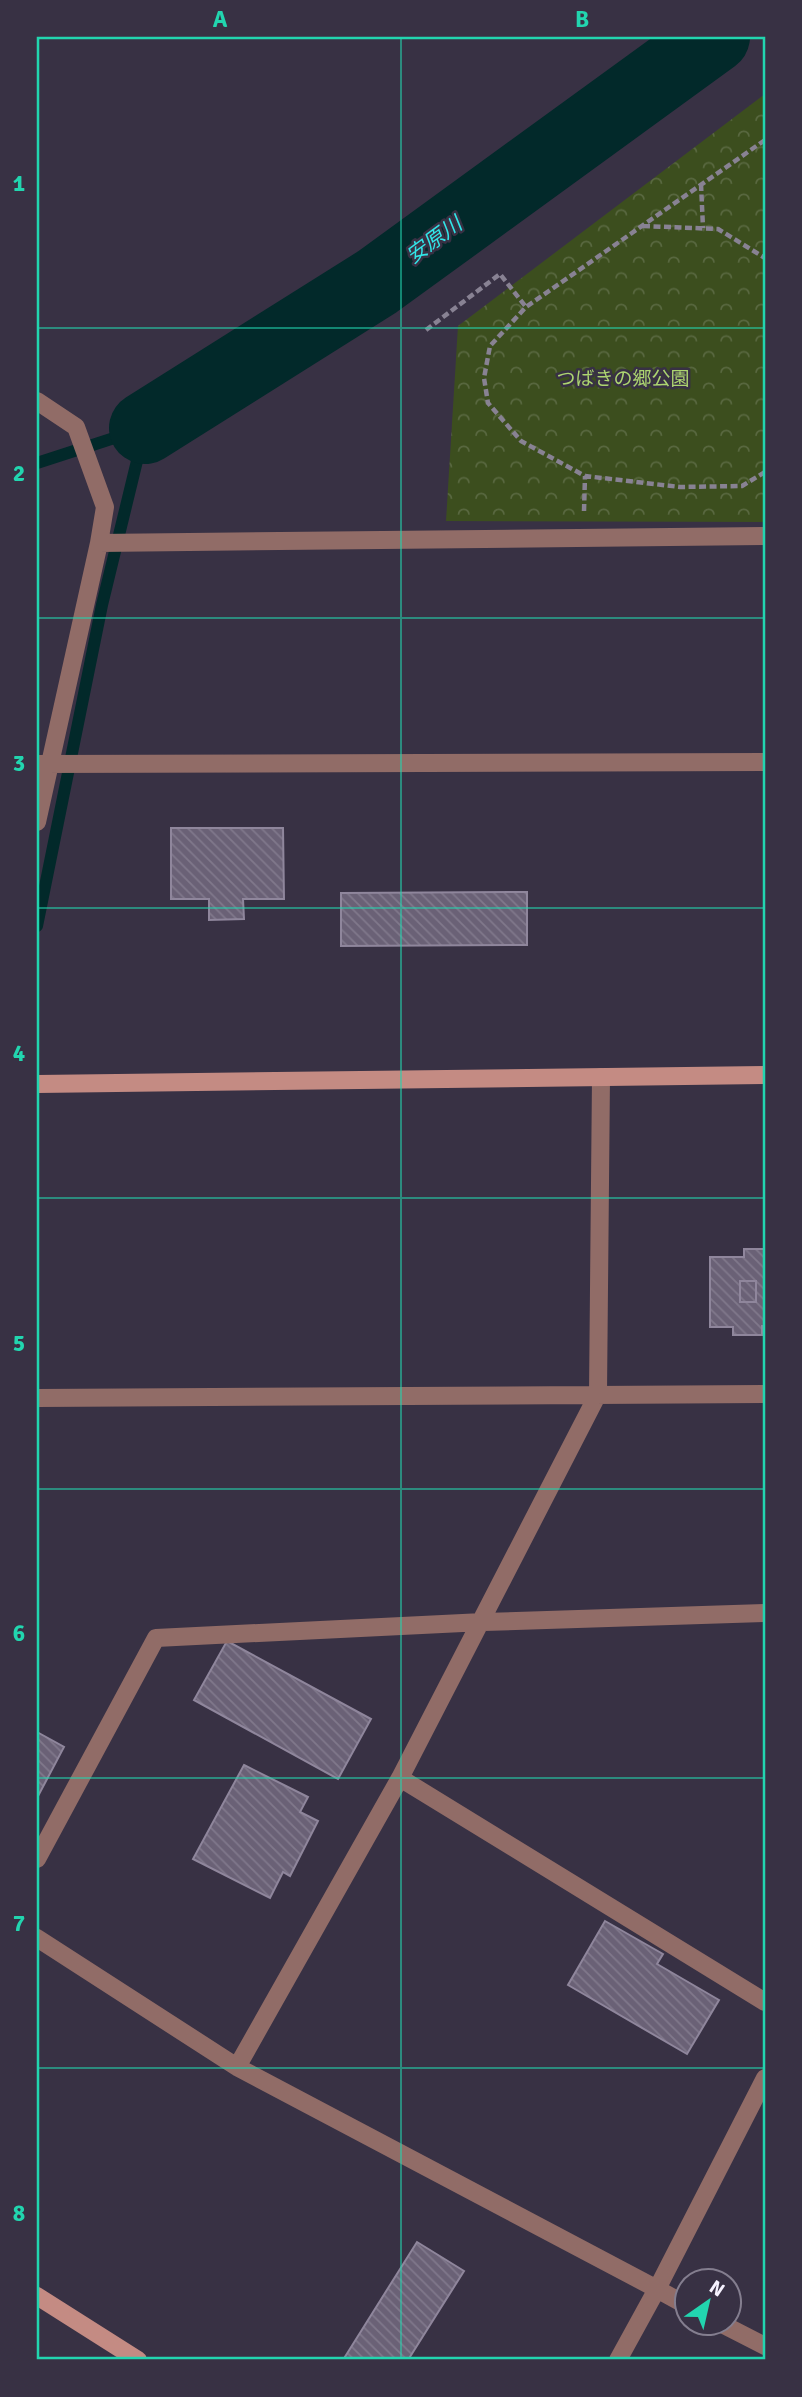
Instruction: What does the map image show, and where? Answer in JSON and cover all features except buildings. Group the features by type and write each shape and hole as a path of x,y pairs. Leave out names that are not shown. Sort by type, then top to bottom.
{"street":[{"path":"37,401 76,427 105,507 104,543 48,764 37,822"},
{"path":"104,543 765,536"},
{"path":"48,764 765,762"},
{"path":"37,1084 765,1075"},
{"path":"237,2067 400,1778 483,1622 598,1394 601,1077"},
{"path":"37,1398 765,1394"},
{"path":"37,1859 156,1638 483,1622 765,1613"},
{"path":"400,1778 765,2002"},
{"path":"37,1938 237,2067 672,2297"},
{"path":"618,2360 765,2078"},
{"path":"37,2296 138,2360"},
{"path":"742,2334 765,2346"}],"path":[{"path":"765,140 526,307 490,346 484,378 488,403 521,441 585,477 680,487 742,486 765,472"},
{"path":"701,184 703,228"},
{"path":"642,226 718,229 765,258"},
{"path":"426,330 500,274 526,307"}],"green space":[{"name":"つばきの郷公園","path":"765,94 765,522 446,521 458,326"}],"waterway":[{"name":"安原川","path":"145,428 377,282 714,37"},
{"path":"37,463 145,428"},
{"path":"37,926 102,605 145,428"}]}
